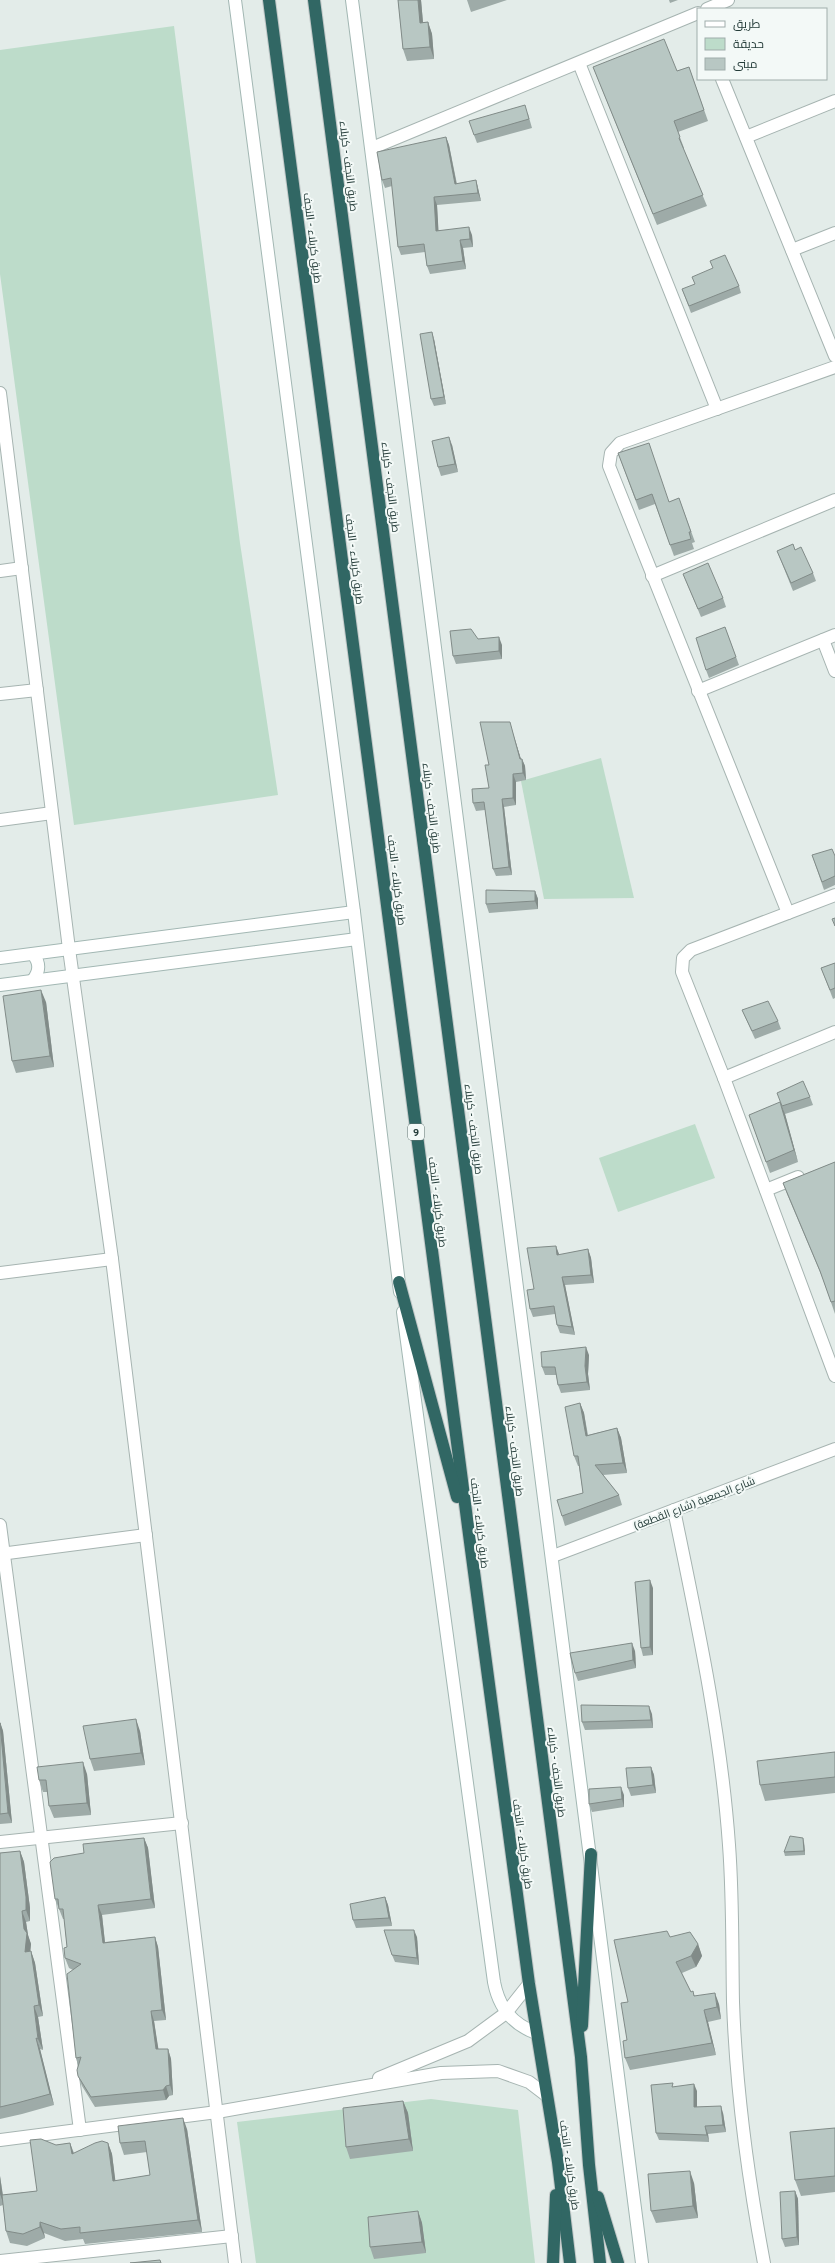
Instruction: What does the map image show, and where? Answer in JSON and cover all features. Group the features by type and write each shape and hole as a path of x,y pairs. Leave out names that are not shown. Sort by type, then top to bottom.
{"highway":[{"name":"طريق کربلاء - النجف","path":"269,0 470,1542 529,1984 558,2162 570,2263"},
{"name":"طريق النجف - کربلاء","path":"314,0 581,2057 589,2165 600,2263"},
{"path":"399,1282 470,1542"},
{"path":"581,2057 591,1854"},
{"path":"553,2263 558,2162"},
{"path":"589,2165 618,2263"}],"street":[{"path":"235,0 358,940 399,1282 494,1982 496,1993 506,2013 525,2029 536,2034"},
{"path":"352,0 553,1556 642,2263"},
{"path":"712,8 728,0"},
{"path":"372,148 697,15"},
{"path":"579,63 717,408"},
{"path":"722,80 835,356"},
{"path":"746,137 835,101"},
{"path":"792,250 835,233"},
{"path":"788,913 609,466 611,453 620,443 835,367"},
{"path":"0,394 69,949 112,1259 235,2263"},
{"path":"652,576 835,500"},
{"path":"0,571 22,568"},
{"path":"698,691 835,635"},
{"path":"823,640 835,671"},
{"path":"0,694 37,690"},
{"path":"0,820 52,813"},
{"path":"835,894 691,950 683,958 682,972 685,983 724,1078 835,1376"},
{"path":"0,958 354,912"},
{"path":"0,985 358,940"},
{"path":"33,954 39,966 38,974 33,980"},
{"path":"724,1078 835,1032"},
{"path":"766,1190 807,1174"},
{"path":"0,1273 112,1259"},
{"name":"شارع الجمعية (شارع القطعة)","path":"553,1556 835,1449"},
{"path":"674,1510 707,1670 725,1794 732,1898 734,2002 738,2063 751,2184 764,2263"},
{"path":"0,1525 2,1554 80,2130"},
{"path":"2,1554 146,1535"},
{"path":"0,1842 182,1822"},
{"path":"359,2086 463,2043 482,2032 506,2013 529,1984"},
{"path":"0,2140 217,2112 359,2086 441,2073 498,2071 524,2080 546,2095"},
{"path":"0,2261 232,2236"}],"green space":[{"path":"174,26 240,543 278,795 74,825 0,274 0,50"},
{"path":"601,758 634,898 544,899 521,781"},
{"path":"695,1124 715,1178 618,1212 599,1158"},
{"path":"431,2099 518,2110 535,2263 256,2263 237,2122"}],"building":[{"path":"398,0 418,0 420,23 428,22 430,47 403,49"},
{"path":"664,39 677,71 689,67 704,110 674,121 680,137 679,138 703,195 653,214 593,67"},
{"path":"525,105 529,119 474,135 469,121"},
{"path":"446,137 455,184 476,180 478,193 434,197 436,231 469,227 470,239 460,240 463,261 427,266 424,244 398,247 391,178 382,180 377,152"},
{"path":"725,255 739,286 689,306 682,289 695,284 692,277 713,268 710,261"},
{"path":"432,332 444,397 431,399 420,334"},
{"path":"449,437 455,464 438,467 432,441"},
{"path":"649,443 669,502 679,498 691,532 689,532 691,539 670,545 652,494 636,500 618,453"},
{"path":"793,544 795,550 801,547 813,573 791,583 777,551"},
{"path":"708,563 723,598 698,609 683,574"},
{"path":"725,627 736,657 706,670 696,638"},
{"path":"471,629 478,639 499,637 499,651 453,656 450,631"},
{"path":"480,722 510,722 520,759 522,759 523,773 513,774 513,798 502,799 509,867 493,869 484,802 473,803 472,789 489,788 485,765 489,765"},
{"path":"832,849 835,856 835,876 822,882 812,855"},
{"path":"486,890 535,891 535,901 486,904"},
{"path":"835,918 835,926 832,919"},
{"path":"835,963 835,988 830,990 821,968"},
{"path":"41,990 50,1056 12,1061 3,996"},
{"path":"768,1001 778,1021 752,1031 742,1010"},
{"path":"803,1081 810,1097 782,1106 777,1093"},
{"path":"780,1102 794,1150 766,1162 749,1115"},
{"path":"835,1162 835,1301 831,1302 820,1271 783,1183"},
{"path":"556,1246 557,1255 588,1249 591,1275 562,1277 572,1327 557,1325 554,1306 530,1309 527,1290 534,1289 527,1248"},
{"path":"586,1347 585,1366 587,1382 558,1385 555,1367 542,1367 541,1352"},
{"path":"580,1403 586,1436 617,1428 623,1463 595,1465 619,1495 562,1516 557,1500 583,1493 578,1456 574,1456 565,1407"},
{"path":"650,1580 650,1647 641,1648 635,1582"},
{"path":"632,1643 633,1660 575,1673 570,1653"},
{"path":"581,1705 649,1706 651,1720 582,1722"},
{"path":"136,1719 141,1753 90,1759 83,1726"},
{"path":"0,1723 8,1813 0,1814"},
{"path":"835,1752 835,1777 760,1785 757,1761"},
{"path":"83,1762 87,1803 49,1806 46,1780 39,1780 37,1767"},
{"path":"651,1767 653,1785 628,1788 626,1768"},
{"path":"621,1787 622,1799 589,1804 589,1789"},
{"path":"790,1836 803,1838 804,1851 784,1852"},
{"path":"144,1838 151,1899 98,1905 103,1943 155,1937 162,2010 151,2011 156,2049 168,2049 170,2085 166,2086 163,2090 91,2097 78,2076 77,2070 81,2057 76,2058 67,1974 81,1964 65,1958 64,1948 67,1947 63,1909 59,1909 58,1899 55,1899 50,1862 54,1858 84,1853 83,1844"},
{"path":"20,1851 26,1897 26,1910 22,1911 24,1929 27,1933 25,1952 31,1951 39,2005 34,2006 38,2039 36,2038 50,2094 0,2107 0,1853"},
{"path":"385,1897 389,1918 353,1920 350,1904"},
{"path":"384,1930 414,1930 417,1958 392,1955"},
{"path":"667,1931 670,1937 690,1932 698,1944 691,1956 676,1962 691,1992 693,1991 694,1996 715,1993 717,2007 704,2010 712,2043 625,2058 623,2041 627,2040 621,2003 628,2002 614,1940"},
{"path":"673,2083 672,2087 694,2084 694,2107 721,2106 723,2125 705,2126 707,2135 656,2133 651,2085"},
{"path":"403,2101 409,2139 346,2147 343,2108"},
{"path":"183,2118 198,2220 80,2233 80,2227 61,2229 40,2222 40,2227 23,2234 6,2231 2,2195 37,2191 30,2140 41,2139 56,2145 70,2143 72,2154 95,2143 102,2141 108,2143 113,2181 150,2175 145,2141 120,2143 118,2126"},
{"path":"835,2128 835,2176 795,2180 790,2132"},
{"path":"690,2171 693,2206 651,2211 648,2174"},
{"path":"795,2191 797,2237 782,2239 780,2192"},
{"path":"418,2211 422,2242 370,2247 368,2217"},
{"path":"160,2260 161,2263 130,2263"}]}
